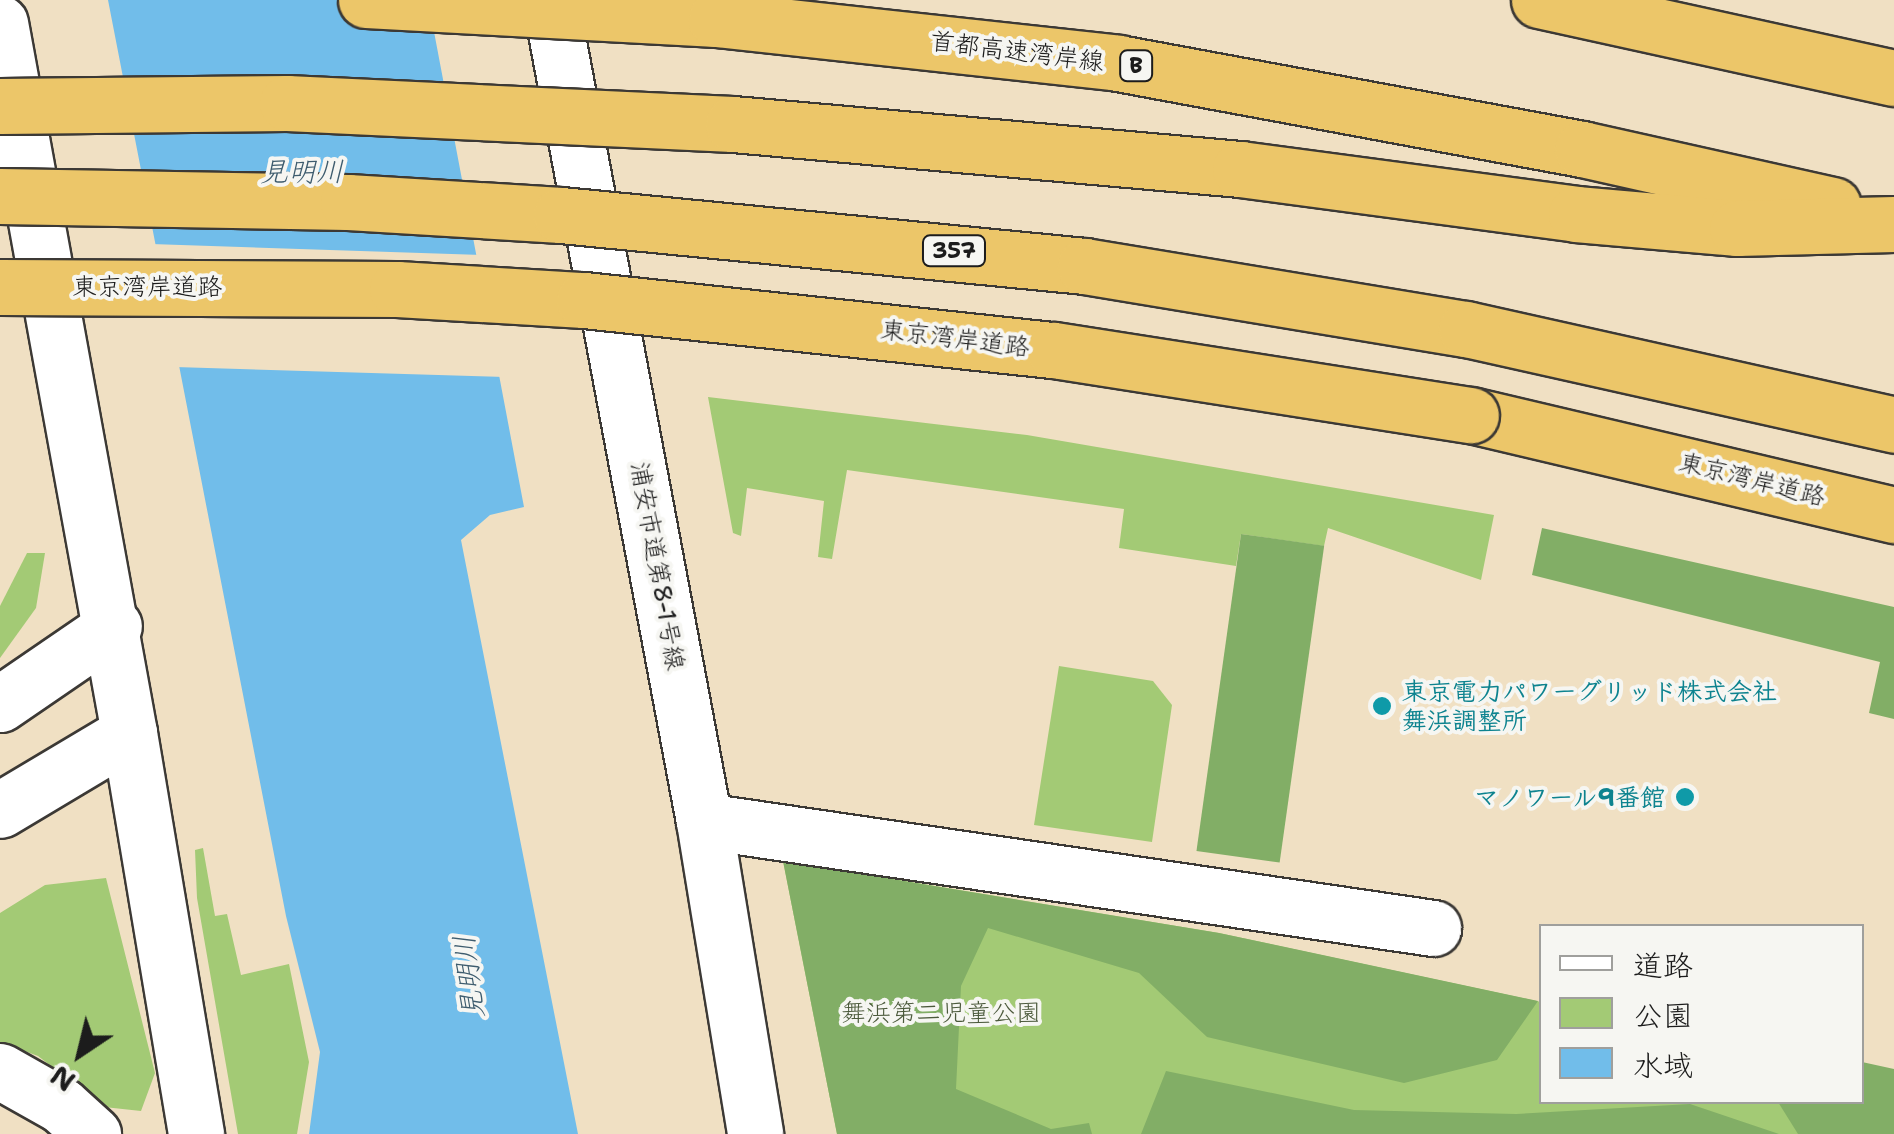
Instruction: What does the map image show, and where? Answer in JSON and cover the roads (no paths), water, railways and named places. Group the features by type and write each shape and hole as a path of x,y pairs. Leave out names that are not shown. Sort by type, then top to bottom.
{"highway":[{"name":"首都高速湾岸線","path":"366,0 716,19 1118,63 1582,148 1894,222"},
{"path":"1539,0 1894,78"},
{"path":"0,106 287,103 714,123 1240,168 1701,225 1894,222"},
{"name":"357","path":"0,196 124,194 522,212 1048,262 1266,292 1466,329 1894,425"},
{"name":"東京湾岸道路","path":"0,287 398,289 584,300 1054,350 1471,415 1894,515"}],"street":[{"name":"浦安市道第8-1号線","path":"550,0 704,821 754,1134"},
{"path":"0,24 114,626 196,1134"},
{"path":"0,704 114,626"},
{"path":"0,810 129,733"},
{"path":"704,821 1433,928"},
{"path":"0,1070 62,1106 92,1134"}],"water":[{"name":"見明川","path":"108,0 428,0 524,507 490,515 461,540 578,1134 309,1134 320,1052 286,916"}],"place":[{"name":"東京電力パワーグリッド株式会社 舞浜調整所","path":"1382,706"},
{"name":"マノワール9番館","path":"1685,797"}],"park label":[{"name":"舞浜第二児童公園","path":"941,1012"}]}
